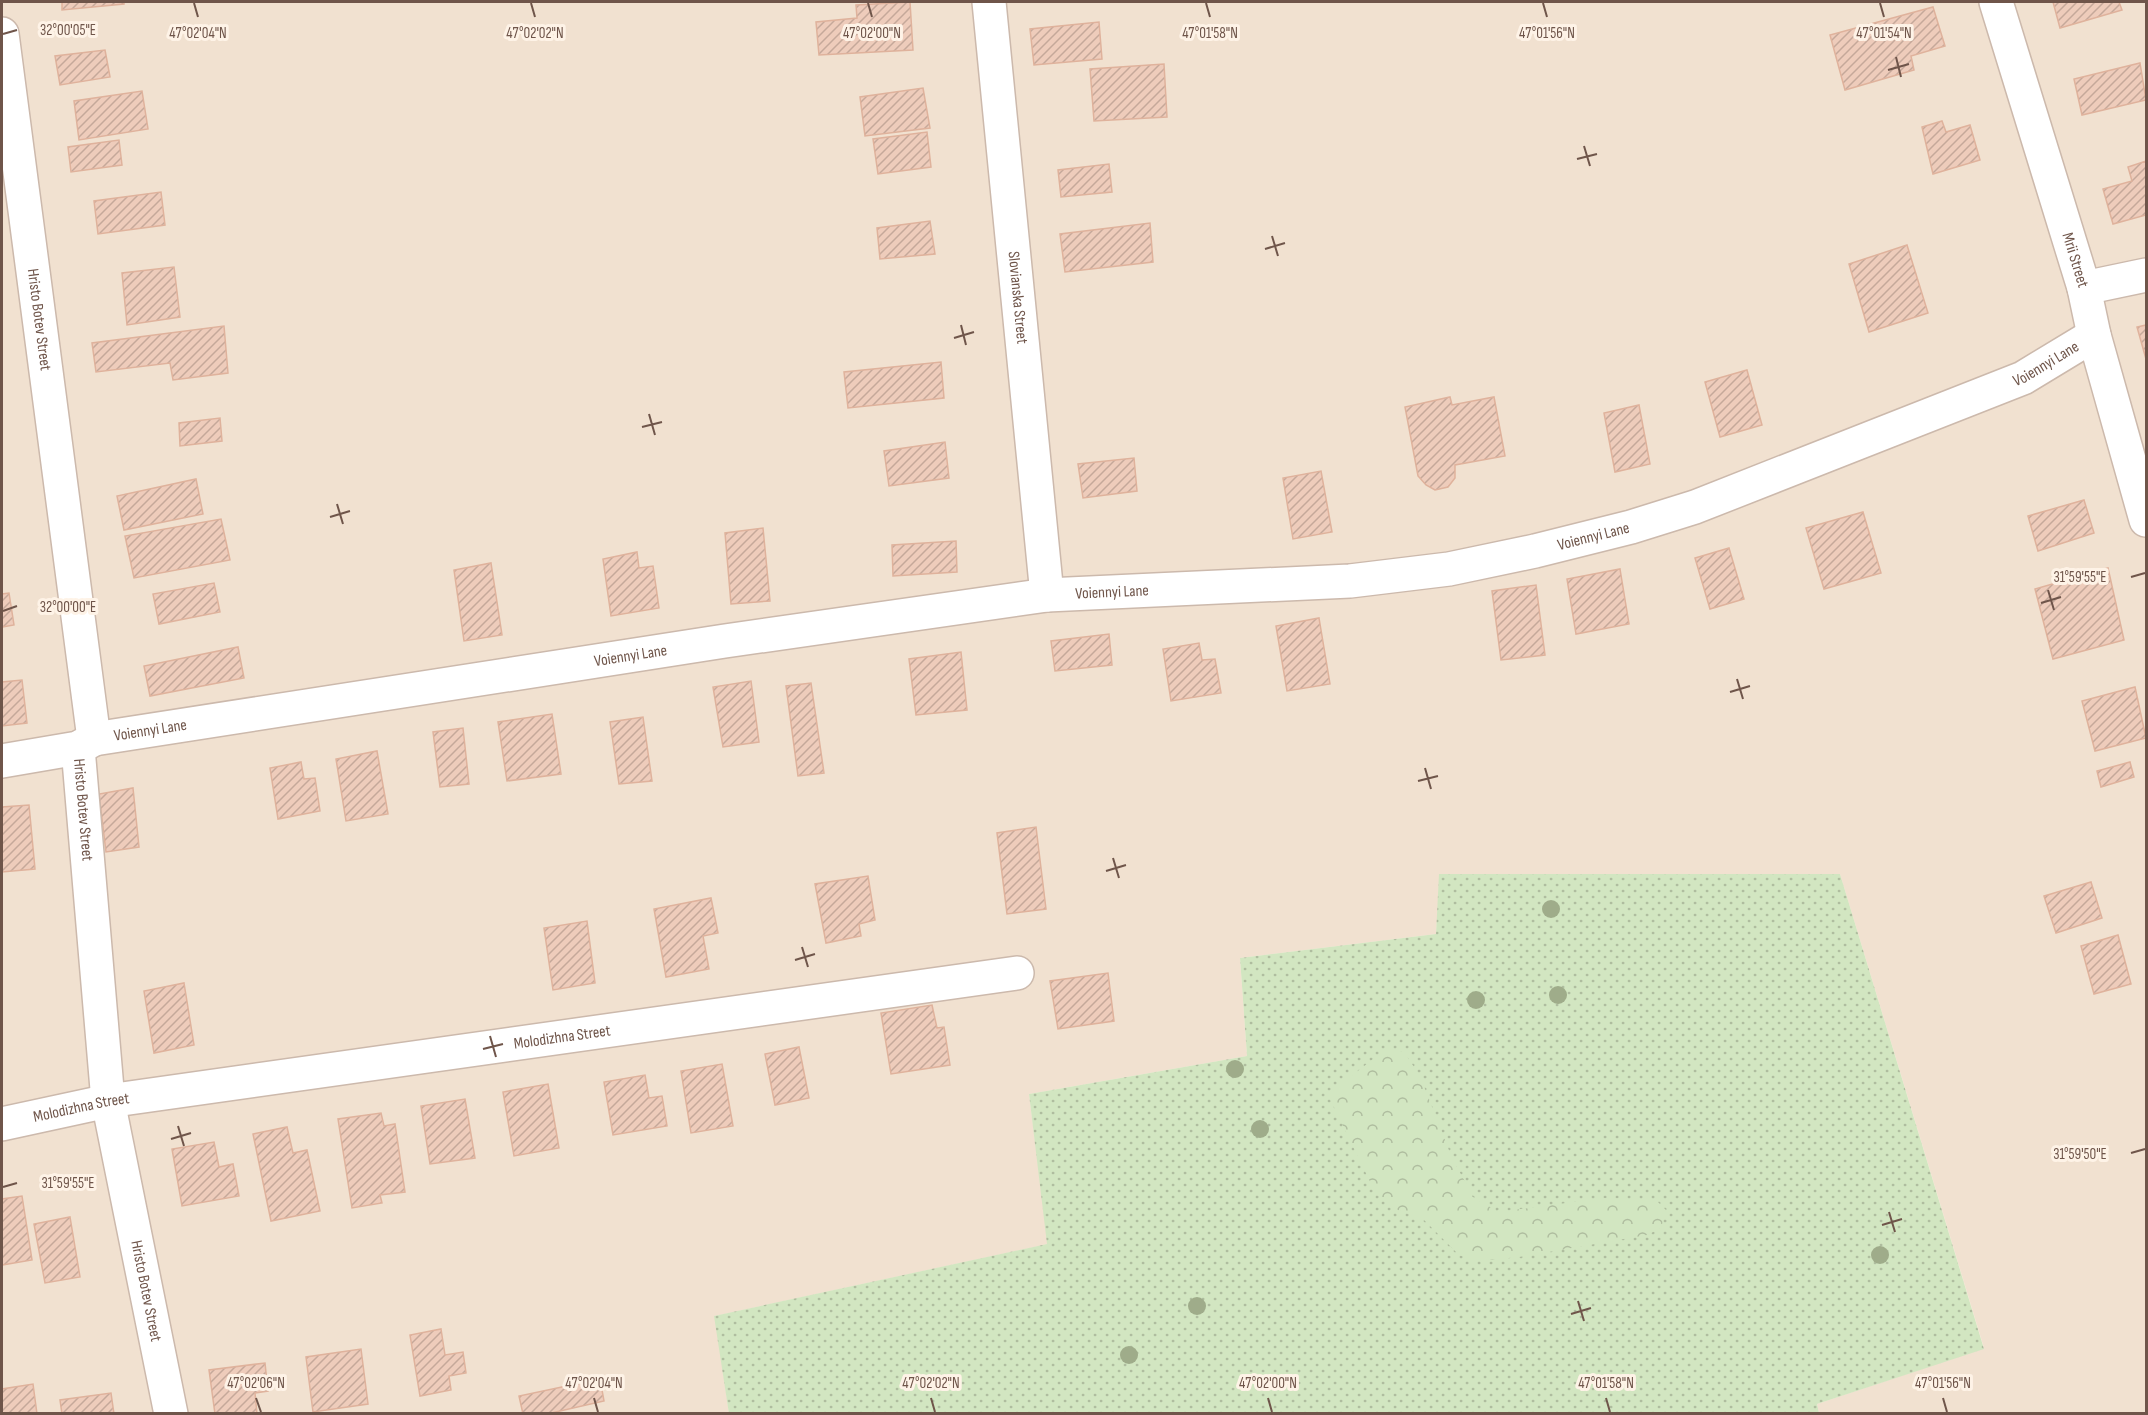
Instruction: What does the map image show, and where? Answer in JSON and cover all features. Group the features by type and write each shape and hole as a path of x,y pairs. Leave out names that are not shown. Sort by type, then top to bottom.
{"street":[{"name":"Slovianska Street","path":"989,2 1047,595"},
{"name":"Mrii Street","path":"1996,2 2084,288 2094,336 2146,520"},
{"name":"Hristo Botev Street","path":"2,34 86,744 108,1101 171,1413"},
{"path":"2084,288 2146,275"},
{"name":"Voiennyi Lane","path":"2,761 86,744 725,641 1047,595 1350,580 1449,569 1631,527 1695,507 2023,378 2094,336"},
{"name":"Molodizhna Street","path":"2,1125 108,1101 1017,973"}],"shaded area":[{"path":"2,2 2146,2 2146,1413 1819,1413 1817,1404 1984,1348 1840,874 1440,874 1436,934 1240,958 1247,1056 1029,1094 1048,1244 715,1316 729,1413 2,1414"}],"green space":[{"path":"1439,874 1840,874 1984,1349 1817,1404 1819,1413 729,1414 714,1316 1047,1244 1029,1094 1247,1056 1240,958 1436,934"},
{"path":"1386,1049 1404,1052 1420,1076 1452,1158 1474,1198 1499,1212 1603,1198 1656,1200 1666,1210 1661,1228 1647,1235 1519,1257 1477,1261 1459,1255 1423,1219 1398,1210 1376,1194 1330,1099 1336,1088"}],"building":[{"path":"62,2 124,2 124,4 62,10"},
{"path":"910,2 913,50 819,55 816,22 857,18 856,5"},
{"path":"2053,2 2119,2 2122,10 2060,28"},
{"path":"1933,7 1945,46 1911,56 1914,70 1845,90 1830,35"},
{"path":"1099,22 1102,59 1034,65 1030,29"},
{"path":"105,50 110,77 60,85 55,56"},
{"path":"2140,63 2146,100 2082,115 2074,79"},
{"path":"1164,64 1167,117 1094,121 1090,69"},
{"path":"923,88 930,128 865,136 860,97"},
{"path":"142,91 148,129 79,140 74,101"},
{"path":"1942,121 1946,132 1970,125 1980,160 1933,174 1922,127"},
{"path":"927,132 931,167 878,174 873,139"},
{"path":"119,140 122,165 71,172 68,147"},
{"path":"2146,161 2146,215 2113,224 2103,189 2132,181 2128,167"},
{"path":"1109,164 1112,192 1061,197 1058,170"},
{"path":"161,192 165,225 98,234 94,201"},
{"path":"930,221 935,254 880,259 877,228"},
{"path":"1150,223 1153,262 1065,272 1060,234"},
{"path":"1907,245 1928,313 1869,332 1849,264"},
{"path":"174,267 180,317 127,325 122,273"},
{"path":"2146,325 2146,359 2137,327"},
{"path":"224,326 228,373 173,380 170,363 96,372 92,343"},
{"path":"941,362 944,398 848,408 844,372"},
{"path":"1747,370 1762,425 1720,437 1705,382"},
{"path":"1450,397 1452,405 1494,397 1505,456 1455,465 1455,478 1448,487 1435,490 1426,485 1418,476 1405,407"},
{"path":"1639,405 1650,464 1615,472 1604,413"},
{"path":"220,418 222,441 180,446 179,423"},
{"path":"945,442 949,478 889,486 884,451"},
{"path":"1134,458 1137,491 1083,498 1078,464"},
{"path":"1321,471 1332,532 1293,539 1283,478"},
{"path":"196,479 203,514 124,530 117,496"},
{"path":"2084,500 2094,533 2038,551 2028,516"},
{"path":"1863,512 1881,573 1824,589 1806,528"},
{"path":"221,519 230,560 134,578 125,536"},
{"path":"763,528 770,601 731,604 725,533"},
{"path":"956,541 957,572 893,576 892,545"},
{"path":"1729,548 1744,599 1710,609 1695,558"},
{"path":"637,552 639,568 653,566 659,608 611,616 603,559"},
{"path":"491,563 502,635 464,641 454,570"},
{"path":"2108,568 2124,640 2053,659 2035,589"},
{"path":"1620,569 1629,624 1576,634 1567,579"},
{"path":"214,583 220,612 159,624 153,594"},
{"path":"1536,585 1545,655 1501,660 1492,591"},
{"path":"9,593 14,625 2,627 2,594"},
{"path":"1319,618 1330,684 1287,691 1276,626"},
{"path":"1109,634 1112,665 1055,671 1051,641"},
{"path":"1199,643 1202,660 1215,659 1221,693 1171,701 1163,649"},
{"path":"238,647 244,678 150,696 144,666"},
{"path":"961,652 967,710 916,715 909,659"},
{"path":"22,680 27,723 2,726 2,682"},
{"path":"751,681 759,742 723,747 713,687"},
{"path":"811,683 824,773 798,776 786,686"},
{"path":"2135,687 2146,738 2095,751 2082,701"},
{"path":"552,714 561,774 507,781 498,722"},
{"path":"643,717 652,781 619,784 610,722"},
{"path":"463,728 469,784 440,787 433,732"},
{"path":"377,751 388,814 346,821 336,759"},
{"path":"301,762 304,779 315,778 320,811 278,819 270,768"},
{"path":"2130,762 2134,777 2101,787 2097,771"},
{"path":"133,788 139,847 106,852 99,794"},
{"path":"29,805 35,869 2,872 2,807"},
{"path":"1036,827 1046,909 1007,914 997,833"},
{"path":"868,876 875,920 859,924 861,936 826,943 815,884"},
{"path":"2091,882 2102,918 2056,933 2044,896"},
{"path":"711,898 718,933 703,936 709,969 666,977 654,909"},
{"path":"587,921 595,983 553,990 544,928"},
{"path":"2118,935 2131,984 2094,994 2081,946"},
{"path":"1108,973 1114,1021 1058,1029 1050,981"},
{"path":"184,983 194,1045 154,1053 144,991"},
{"path":"932,1005 937,1028 944,1027 950,1065 891,1074 881,1013"},
{"path":"799,1047 809,1098 775,1105 765,1054"},
{"path":"722,1064 733,1126 691,1133 681,1071"},
{"path":"645,1075 649,1098 662,1096 667,1126 613,1135 604,1082"},
{"path":"548,1084 559,1148 514,1156 503,1092"},
{"path":"465,1099 475,1158 430,1164 421,1106"},
{"path":"381,1113 384,1126 395,1124 405,1192 380,1195 382,1203 352,1208 338,1119"},
{"path":"287,1127 293,1153 307,1150 320,1211 271,1221 253,1134"},
{"path":"214,1142 219,1167 233,1164 239,1196 182,1206 172,1149"},
{"path":"22,1196 32,1260 2,1265 2,1199"},
{"path":"70,1217 80,1277 45,1283 34,1224"},
{"path":"441,1329 445,1355 463,1352 466,1373 449,1376 451,1390 420,1396 410,1335"},
{"path":"361,1349 368,1404 313,1412 306,1357"},
{"path":"265,1363 268,1391 255,1393 257,1414 215,1414 209,1370"},
{"path":"600,1379 604,1401 547,1414 523,1414 519,1396"},
{"path":"33,1384 37,1414 2,1414 2,1389"},
{"path":"111,1393 114,1414 62,1414 60,1400"}]}
